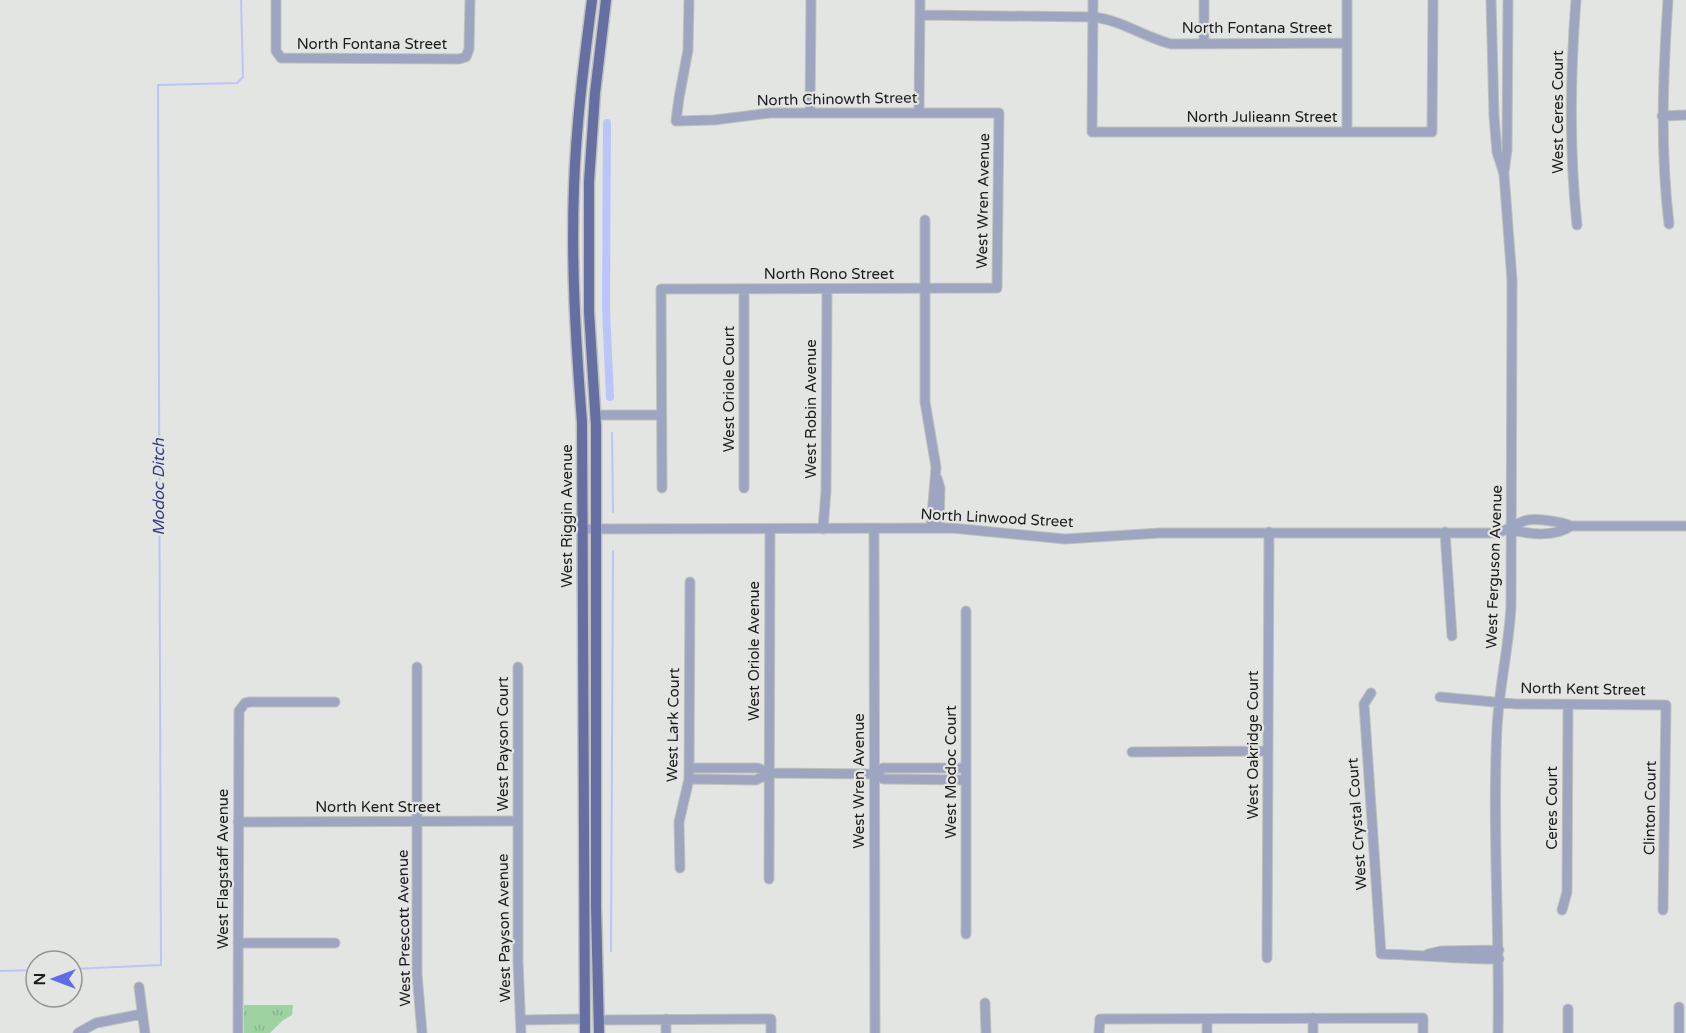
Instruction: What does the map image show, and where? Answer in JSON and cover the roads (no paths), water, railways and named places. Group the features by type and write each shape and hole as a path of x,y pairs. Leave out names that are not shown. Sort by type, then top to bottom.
{"main road":[{"path":"595,0 591,72 596,93"},
{"name":"West Riggin Avenue","path":"585,1033 582,422 574,329 574,188 582,81 595,0"},
{"name":"West Riggin Avenue","path":"599,1033 596,887 596,415 589,312 589,182 606,0"},
{"path":"584,919 588,932 590,1007 593,1015 599,1020"},
{"path":"584,1019 588,1021 591,1033"}],"street":[{"name":"North Fontana Street","path":"276,0 278,57 285,59 459,59 466,57 469,49 470,0"},
{"name":"North Chinowth Street","path":"689,0 688,50 676,121 714,120 764,113 999,113"},
{"path":"810,113 811,0"},
{"path":"919,113 920,0"},
{"path":"1093,0 1093,16"},
{"path":"1204,0 1204,44"},
{"path":"1347,0 1347,132"},
{"name":"North Julieann Street","path":"1093,16 1092,132 1432,132 1433,0"},
{"name":"West Ferguson Avenue","path":"1491,0 1494,116 1497,152 1504,174"},
{"name":"West Ferguson Avenue","path":"1498,1033 1496,784 1499,703 1510,628 1511,529 1513,288 1504,174 1507,150 1508,0"},
{"name":"West Ceres Court","path":"1576,0 1570,97 1571,169 1577,225"},
{"path":"1668,0 1662,116 1664,180 1669,224"},
{"name":"North Fontana Street","path":"920,15 1093,16 1118,22 1159,41 1172,44 1347,43"},
{"name":"West Wren Avenue","path":"997,288 999,113"},
{"path":"1662,116 1686,115"},
{"path":"925,220 925,410 940,488 935,528"},
{"name":"North Rono Street","path":"661,415 661,289 997,288"},
{"name":"West Oriole Court","path":"744,289 744,488"},
{"name":"West Robin Avenue","path":"823,529 826,491 826,289"},
{"path":"596,415 661,415 662,488"},
{"name":"North Linwood Street","path":"582,529 935,528 1065,539 1141,533 1497,533 1511,529 1525,534 1563,531 1571,526 1686,526"},
{"name":"West Oriole Avenue","path":"769,773 770,529"},
{"name":"West Wren Avenue","path":"874,529 875,1033"},
{"name":"West Oakridge Court","path":"1267,958 1269,532"},
{"path":"1445,532 1452,636"},
{"name":"West Lark Court","path":"680,868 679,822 689,779 690,582"},
{"name":"West Modoc Court","path":"966,611 966,934"},
{"name":"West Prescott Avenue","path":"417,667 417,974 422,1033"},
{"name":"West Payson Court","path":"518,667 518,821"},
{"name":"West Crystal Court","path":"1371,693 1364,704 1382,954 1426,954 1441,951 1499,955"},
{"name":"North Kent Street","path":"1440,697 1499,703 1666,705"},
{"name":"West Flagstaff Avenue","path":"238,1033 238,716 241,706 250,702 335,702"},
{"name":"Ceres Court","path":"1562,910 1567,892 1568,705"},
{"name":"Clinton Court","path":"1663,910 1666,705"},
{"path":"1132,752 1267,752"},
{"path":"689,768 758,768 769,773 874,774 884,779 965,780"},
{"path":"874,774 883,768 966,768"},
{"path":"689,779 756,780 769,773"},
{"path":"769,773 769,879"},
{"name":"North Kent Street","path":"238,822 518,821"},
{"name":"West Payson Avenue","path":"518,821 518,961 521,1033"},
{"path":"238,943 335,943"},
{"path":"139,987 145,1033"},
{"path":"985,1003 986,1033"},
{"path":"1679,1033 1680,1007"},
{"path":"1568,1009 1568,1033"},
{"path":"78,1033 96,1023 142,1014"},
{"path":"1313,1018 1313,1033"},
{"path":"1099,1033 1100,1019 1313,1018 1423,1018 1423,1033"},
{"path":"521,1020 584,1019"},
{"path":"666,1019 666,1033"},
{"path":"599,1020 771,1019 771,1033"},
{"path":"1207,1019 1207,1033"}],"waterway":[{"name":"Modoc Ditch","path":"84,968 161,965 158,85 237,83 243,77 241,0"},
{"path":"607,123 606,309 610,397"},
{"path":"612,433 613,512"},
{"path":"611,951 613,551"},
{"name":"Modoc Ditch","path":"0,971 24,970"}]}
